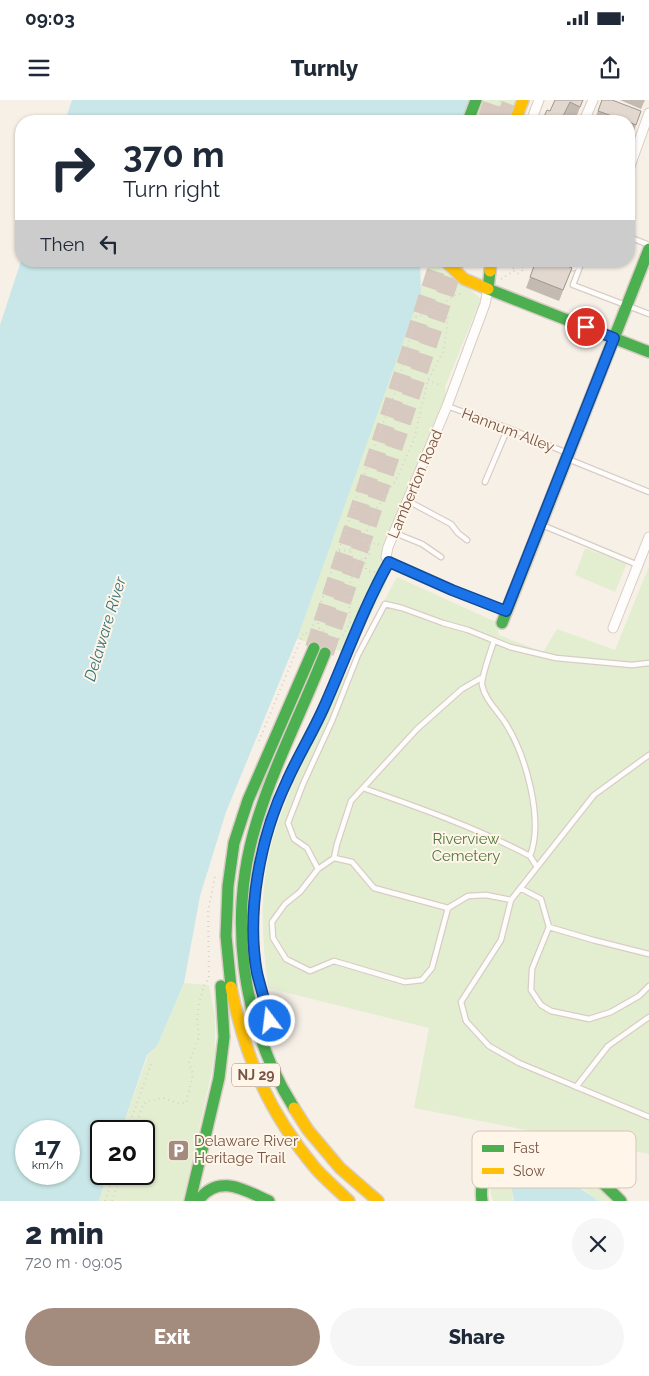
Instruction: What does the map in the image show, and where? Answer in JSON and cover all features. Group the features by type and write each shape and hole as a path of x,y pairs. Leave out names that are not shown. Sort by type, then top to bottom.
{"main road":[{"path":"470,115 476,100"},
{"path":"517,115 523,100"},
{"path":"502,623 649,249"},
{"path":"450,267 457,275 472,284 649,352"},
{"path":"488,289 491,267"},
{"name":"NJ 29","path":"314,643 239,825 230,864 225,922 226,955 230,989 246,1052 274,1112 293,1141 322,1175 349,1201"},
{"name":"NJ 29","path":"326,653 259,817 246,866 241,919 242,953 255,1022 268,1063 284,1096 301,1122 330,1159 352,1181 378,1201"},
{"path":"190,1201 219,1078 222,1055 224,1037 218,955 225,922"},
{"path":"198,1201 212,1187 224,1185 236,1187 269,1201"},
{"path":"482,1188 482,1201"},
{"path":"609,1188 621,1201"}],"street":[{"path":"533,115 539,100"},
{"path":"587,115 593,100"},
{"path":"635,145 648,117"},
{"name":"Lamberton Road","path":"388,564 386,557 388,547 447,406 485,304 488,289"},
{"path":"613,628 649,536"},
{"path":"388,564 506,611"}],"lane":[{"path":"635,239 649,245"},
{"path":"580,267 573,285 649,314"},
{"name":"Hannum Alley","path":"447,406 508,428 649,492"},
{"path":"485,482 508,428"},
{"path":"408,501 451,524 467,540"},
{"path":"540,524 638,565"},
{"path":"395,534 422,544 441,557"},
{"path":"255,1022 270,1021 258,974 254,930 256,890 264,842 287,780 324,708 388,564"},
{"path":"318,869 308,848 294,839 288,824 358,655 385,604 402,608 443,624 468,630 510,647 556,658 632,665 649,663"},
{"path":"494,641 481,683 485,695 506,724 523,757 534,808 534,846 530,856"},
{"path":"483,677 462,689 417,729 351,801 334,858 318,869 300,892 285,904 272,922 273,938 286,959 310,970 334,961 405,982 422,980 432,968 448,908 468,896 486,895 510,900"},
{"path":"649,755 594,795 510,900 501,940 461,1002 466,1021 489,1046 519,1063 649,1117"},
{"path":"364,788 502,842 530,856 536,867"},
{"path":"334,858 352,862 374,888 448,908"},
{"path":"520,888 541,899 548,927 532,969 531,990 542,1005 550,1011 589,1019 611,1012 639,996 649,986"},
{"path":"548,927 649,954"},
{"path":"576,1087 608,1046 649,1017"}],"path":[{"path":"496,115 501,100"},
{"path":"500,279 514,271 519,273 522,267"},
{"path":"310,635 373,449 395,393 416,318 443,304 457,294 468,293"},
{"path":"363,540 377,508 396,480 414,439 428,380 445,345 448,319 443,304"},
{"path":"428,380 442,386"},
{"path":"357,560 365,558 369,553 369,546 363,540"},
{"path":"349,550 353,541 363,540"},
{"path":"369,546 375,543 383,545"},
{"path":"339,551 349,550"},
{"path":"349,550 357,560"},
{"path":"365,558 366,569 371,572 381,572 388,564"},
{"path":"329,640 341,638 350,623 349,587 357,560"},
{"path":"317,618 319,628 333,639"},
{"path":"256,746 304,632 310,635 314,643"},
{"path":"138,1100 147,1101 164,1098 177,1103 186,1103 193,1074 189,1063 199,1037 197,1019 199,1004 204,986 209,978 208,912 215,876"},
{"path":"131,1120 152,1061"},
{"path":"138,1120 143,1105 147,1101"},
{"path":"105,1201 110,1185"},
{"path":"112,1201 117,1185"}],"green space":[{"path":"483,100 519,100 513,115 477,115"},
{"path":"428,267 446,267 481,299 445,387 447,406 395,533 386,584 351,654 297,639"},
{"path":"585,548 627,563 615,592 575,575"},
{"name":"Riverview Cemetery","path":"649,566 649,1154 636,1151 636,1131 532,1131 414,1108 429,1028 268,988 264,947 265,878 272,841 278,823 315,736 397,577 496,622 499,635 543,652 557,629 615,650"},
{"path":"184,983 209,985 215,1017 215,1052 183,1201 99,1201 104,1185 155,1185 155,1120 125,1120 148,1055 157,1046"},
{"path":"490,1188 599,1188 611,1201 598,1201 584,1189 512,1196 514,1201 493,1201"}],"water":[{"path":"72,100 472,100 466,115 67,115"},
{"name":"Delaware River","path":"19,267 420,267 421,292 297,639 226,812 200,896 184,983 157,1046 147,1055 125,1120 90,1120 90,1185 104,1185 99,1201 0,1201 0,325"},
{"path":"579,1188 598,1201 514,1201 512,1189"}],"building":[{"path":"555,100 583,100 580,107 570,102 564,115 545,115 547,110 550,111"},
{"path":"602,100 612,100 641,111 636,125 635,115 609,115 598,111"},
{"path":"534,267 572,268 563,290 530,277"}],"tunnel":[{"path":"488,115 493,100"},
{"path":"506,115 512,100"},
{"path":"314,648 437,267"},
{"path":"325,653 454,267"}],"traffic: fast":[{"path":"470,115 476,100"},
{"path":"502,623 649,249"},
{"path":"490,271 488,289 649,352"},
{"path":"231,987 226,936 228,886 234,843 248,800 314,648"},
{"path":"294,1108 276,1075 262,1041 251,1005 244,969 242,932 243,894 248,857 264,799 325,653"},
{"path":"190,1201 219,1078 224,1037 221,986"},
{"path":"198,1201 214,1188 223,1186 232,1186 269,1201"},
{"path":"482,1188 482,1201"},
{"path":"608,1188 621,1201"}],"traffic: slow":[{"path":"517,115 523,100"},
{"path":"451,267 464,279 488,289"},
{"path":"490,267 490,271"},
{"path":"231,987 244,1038 261,1084 272,1106 299,1148 316,1169 349,1201"},
{"path":"294,1108 308,1130 340,1168 378,1201"}],"place":[{"name":"Delaware River Heritage Trail","path":"178,1150"}],"route":[{"path":"270,1021 255,954 256,890 264,842 274,810 287,780 324,708 389,562 506,611 614,338 586,327"}]}
